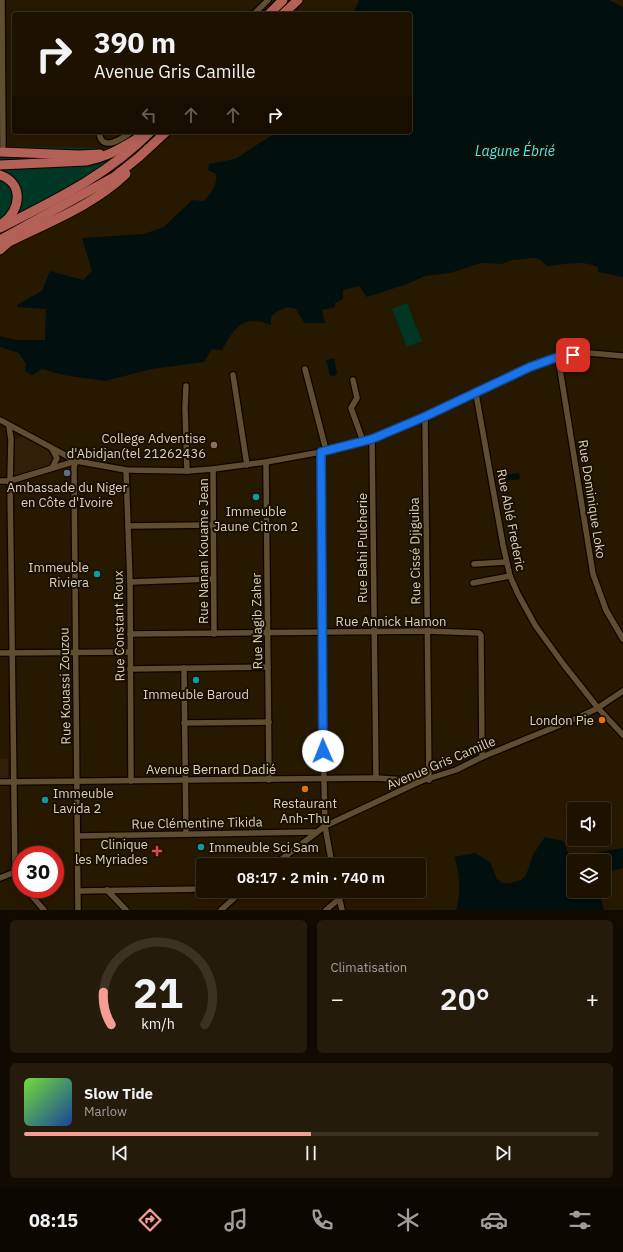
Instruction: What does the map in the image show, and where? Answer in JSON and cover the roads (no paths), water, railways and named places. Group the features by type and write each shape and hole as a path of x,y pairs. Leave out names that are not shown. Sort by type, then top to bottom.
{"highway":[{"path":"285,12 298,0"},
{"path":"271,12 281,1"},
{"path":"0,165 86,161 110,155 145,134"},
{"path":"0,228 79,188 108,168 147,134"},
{"path":"0,240 114,177 164,134"},
{"path":"2,149 79,155 100,154 126,145"},
{"path":"0,250 9,242 88,202 117,182 151,146"},
{"path":"0,175 10,180 15,186 18,201 11,215 0,225"}],"street":[{"path":"2,0 2,149"},
{"path":"256,12 268,0"},
{"path":"99,134 100,139 104,143 111,144 128,134"},
{"path":"0,420 76,461 126,470 187,471 213,469 266,462 323,451 372,439 476,394 500,380 558,357 589,353 623,356"},
{"name":"Rue Dominique Loko","path":"558,357 593,574 606,610 623,639"},
{"path":"305,369 323,451 321,633 325,826 331,858"},
{"path":"234,375 246,464"},
{"path":"353,380 357,398 351,408 363,441"},
{"path":"186,386 185,408 187,471"},
{"name":"Rue Ablé Frederic","path":"476,394 506,562 510,576 523,605 535,625 598,708 623,735"},
{"name":"Rue Cissé Djiguiba","path":"424,417 429,780"},
{"path":"9,426 11,440 10,481 14,846"},
{"path":"11,440 24,434"},
{"name":"Rue Bahi Pulcherie","path":"372,439 373,632 376,778"},
{"path":"52,449 56,458 52,468"},
{"path":"0,481 10,481 76,461"},
{"name":"Rue Kouassi Zouzou","path":"76,461 76,652 79,836 78,910"},
{"name":"Rue Nagib Zaher","path":"266,462 269,780"},
{"name":"Rue Nanan Kouame Jean","path":"213,469 214,634"},
{"name":"Rue Constant Roux","path":"126,470 130,582 131,781"},
{"path":"128,526 213,525"},
{"path":"474,564 506,562"},
{"path":"473,584 510,576"},
{"path":"130,582 213,579"},
{"name":"Rue Annick Hamon","path":"130,634 427,631 480,633 482,757"},
{"path":"0,653 130,652"},
{"path":"130,669 268,667"},
{"path":"184,668 184,780 186,834"},
{"name":"Avenue Gris Camille","path":"283,858 315,832 325,826 421,781 429,780 456,770 482,757 598,708 623,691"},
{"path":"184,723 269,722"},
{"name":"Avenue Bernard Dadié","path":"0,782 324,780 376,778 421,781"},
{"name":"Rue Clémentine Tikida","path":"79,836 315,832"},
{"path":"0,878 12,873"},
{"path":"78,891 196,889"},
{"path":"107,890 126,910"},
{"path":"34,898 44,910"},
{"path":"221,910 234,898"},
{"path":"326,910 340,898"},
{"path":"340,898 342,910"}],"water":[{"name":"Lagune Ébrié","path":"359,0 609,0 623,7 623,277 598,272 598,267 586,263 547,266 541,260 535,258 512,260 501,264 481,263 450,273 425,276 407,284 367,297 359,286 343,290 343,299 335,303 335,307 322,310 325,323 304,323 296,309 287,307 274,313 271,318 271,325 254,321 240,325 230,336 222,350 212,349 204,362 152,369 105,381 63,375 42,369 32,375 25,371 26,364 19,353 0,347 0,336 16,340 45,340 46,309 18,307 17,305 42,291 50,271 83,280 92,271 82,238 144,234 164,227 192,200 204,201 212,192 216,182 216,174 208,170 209,164 235,159 274,134 412,134 412,12 354,12"},
{"path":"334,358 337,373 335,376 330,375 326,360"},
{"path":"519,473 520,479 504,481 503,475"},
{"path":"545,837 563,841 569,854 567,854 567,898 601,898 604,910 456,910 459,897 459,883 458,869 454,857 475,853 490,862 497,879 502,883 510,883 521,880 526,875 534,853"},
{"path":"623,848 623,868 611,871 611,854 588,854"}],"place":[{"name":"College Adventise d'Abidjan(tel 21262436","path":"214,445"},
{"name":"Ambassade du Niger en Côte d'Ivoire","path":"67,473"},
{"name":"Immeuble Jaune Citron 2","path":"256,497"},
{"name":"Immeuble Riviera","path":"97,574"},
{"name":"Immeuble Baroud","path":"196,680"},
{"name":"London Pie","path":"602,720"},
{"name":"Restaurant Anh-Thu","path":"305,789"},
{"name":"Immeuble Lavida 2","path":"45,800"},
{"name":"Immeuble Sci Sam","path":"201,847"},
{"name":"Clinique les Myriades","path":"157,851"}]}
